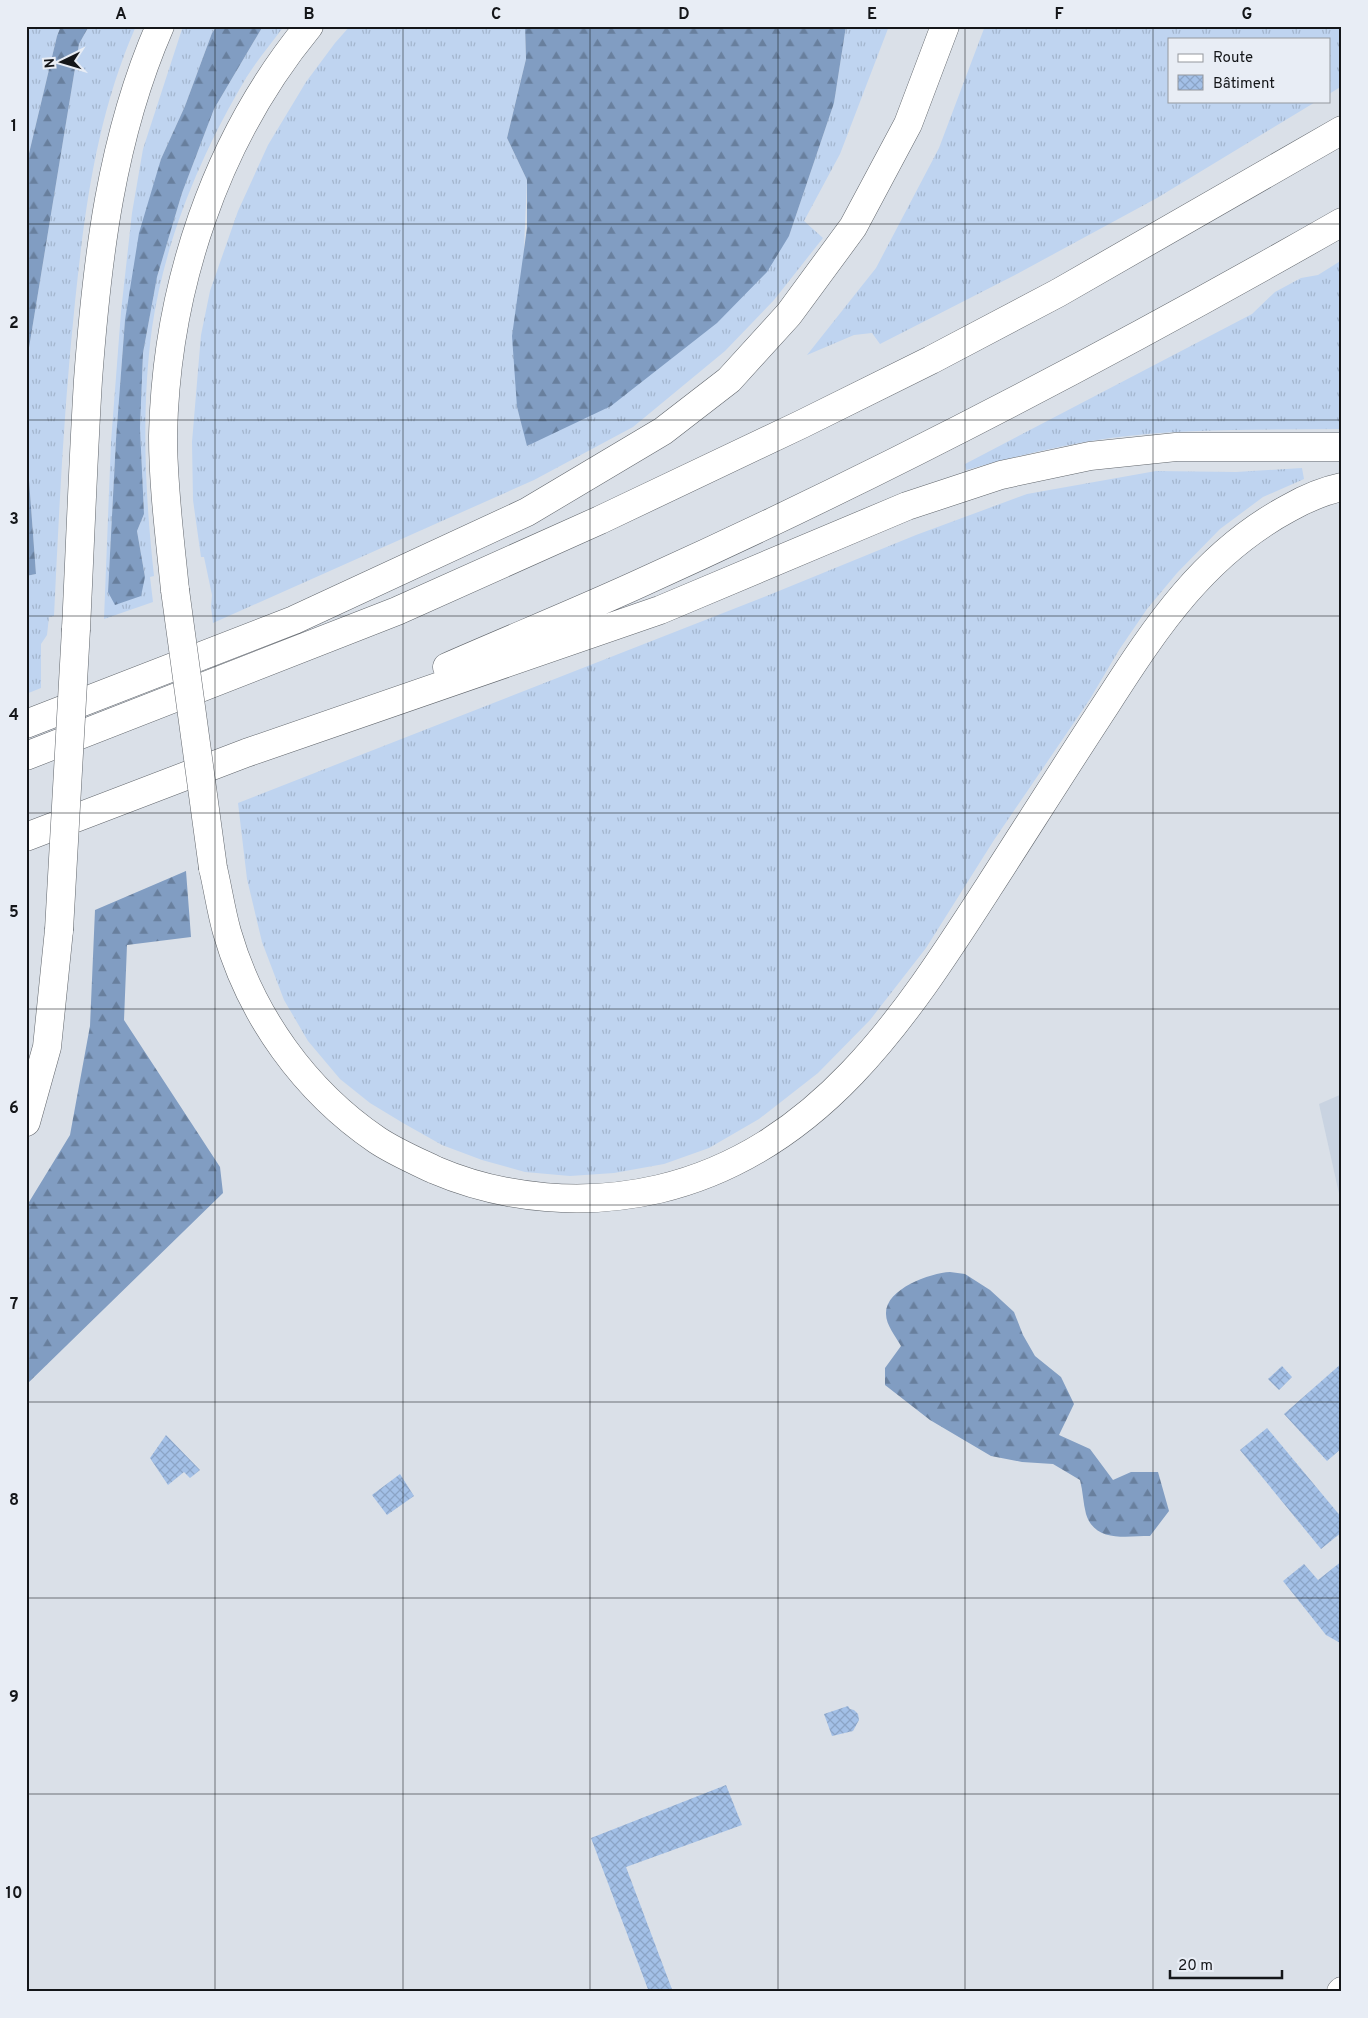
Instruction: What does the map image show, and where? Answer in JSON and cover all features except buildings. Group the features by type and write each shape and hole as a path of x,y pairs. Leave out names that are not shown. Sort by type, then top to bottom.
{"highway":[{"path":"26,1122 48,1047 59,930 85,428 92,323 103,224 119,147 146,57 160,26"},
{"path":"309,26 255,104 225,162 196,237 183,281 174,323 166,382 163,436 165,484 175,590 213,868 227,933 248,988 271,1029 297,1068 320,1094 379,1141 413,1160 454,1177 495,1189 543,1197 592,1198 630,1196 708,1175 746,1156 782,1134 845,1082 870,1055 917,995 961,930 1128,670 1172,608 1201,574 1266,520 1303,501 1342,487"},
{"path":"26,724 294,620 528,512 663,432 729,380 789,314 853,227 908,124 946,26"},
{"path":"26,756 397,612 609,516 819,415 1058,293 1342,130"},
{"path":"246,753 646,581 890,464 1099,357 1342,222"},
{"path":"26,837 246,753 660,610 907,506 1001,475 1090,456 1176,447 1342,447"}],"shaded area":[{"path":"1342,1094 1342,1207 1319,1104"}],"green space":[{"path":"32,26 61,26 26,166 26,36"},
{"path":"61,26 89,26 79,44 26,366 26,166"},
{"path":"89,26 136,26 111,93 88,196 71,341 54,616 49,617 47,635 41,644 41,688 26,694 26,576 36,574 26,440 26,366 79,44"},
{"path":"183,26 217,26 212,33 185,106 161,159 125,320 116,439 108,592 145,577 137,531 144,514 140,428 143,353 157,277 182,193 214,109 263,26 284,26 250,71 214,137 187,198 166,262 152,328 146,390 148,514 154,576 150,577 153,602 104,619 111,442 121,312 132,213 143,149"},
{"path":"217,26 263,26 214,109 182,193 157,277 143,353 140,428 144,514 137,531 145,577 141,596 115,605 108,592 116,439 125,320 139,233 161,159 185,106 212,33"},
{"path":"350,26 525,26 526,59 507,138 527,180 517,407 528,446 789,236 834,103 846,26 889,26 840,154 804,221 823,238 774,300 725,351 633,427 534,480 213,623 212,595 204,557 201,557 193,500 192,442 201,335 210,291 238,211 268,145 306,82"},
{"path":"525,26 846,26 834,103 789,236 767,272 717,323 611,406 527,446 517,407 512,336 527,228 527,180 507,138 526,59"},
{"path":"985,26 1342,26 1342,86 1330,93 1330,38 1168,38 1168,102 1315,102 1157,198 1015,275 880,344 872,333 854,335 807,355 876,268 939,148"},
{"path":"1342,260 1342,429 1226,430 1110,438 1019,456 966,470 965,464 1252,314 1275,292 1301,278 1318,275"},
{"path":"26,440 36,574 26,576"},
{"path":"1302,468 1304,479 1263,497 1220,529 1177,573 1147,609 1119,650 1090,699 994,840 926,948 870,1020 818,1073 759,1119 709,1148 664,1164 614,1173 570,1176 525,1172 482,1160 442,1145 403,1123 370,1103 340,1079 308,1041 284,1000 262,942 247,879 238,803 769,595 916,535 1027,494 1156,471 1236,472"},
{"path":"186,871 191,937 127,945 124,1020 220,1167 223,1193 26,1385 26,1207 70,1135 90,1026 95,910"},
{"path":"950,1272 965,1274 990,1290 1014,1312 1023,1335 1035,1356 1061,1377 1074,1404 1059,1435 1090,1449 1113,1480 1131,1472 1158,1472 1169,1511 1150,1536 1112,1536 1096,1530 1086,1514 1080,1480 1053,1464 1022,1462 991,1456 930,1420 885,1385 885,1368 901,1346 888,1322 886,1314 888,1305 893,1297 910,1284 931,1275"}]}
